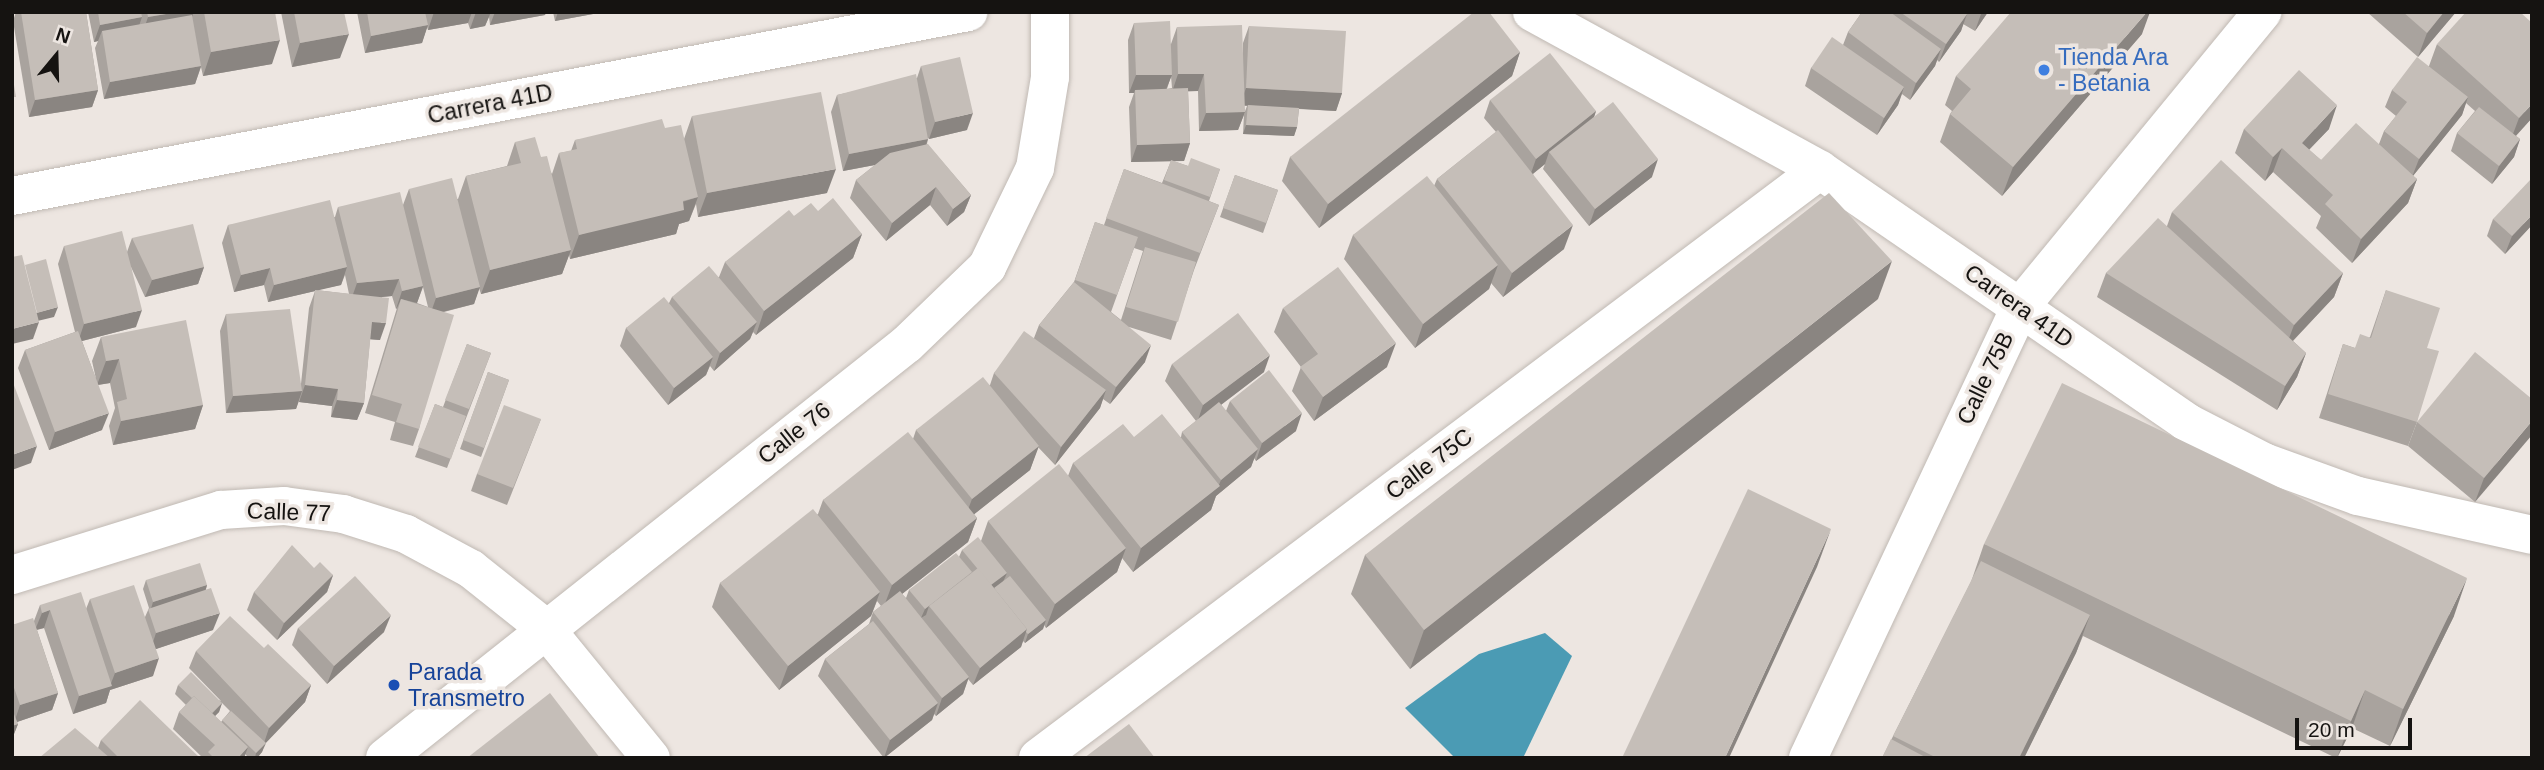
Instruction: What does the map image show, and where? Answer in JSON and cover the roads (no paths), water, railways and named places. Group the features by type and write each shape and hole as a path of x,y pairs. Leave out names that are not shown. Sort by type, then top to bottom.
{"street":[{"name":"Carrera 41D","path":"12,196 968,12"},
{"name":"Calle 76","path":"385,758 544,627 908,344 987,267 1035,168 1050,77 1049,12"},
{"name":"Carrera 41D","path":"1532,12 1820,170 2186,422 2264,462 2358,496 2532,535"},
{"name":"Calle 75B","path":"1808,758 2020,307 2262,12"},
{"name":"Calle 75C","path":"1038,758 1820,170"},
{"name":"Calle 77","path":"12,575 221,510 284,506 343,514 406,534 471,569 544,627 651,758"}],"water":[{"path":"1545,633 1572,656 1523,758 1455,758 1405,708 1479,654"}],"place":[{"name":"Tienda Ara - Betania","path":"2044,70"},
{"name":"Parada Transmetro","path":"394,685"}]}
